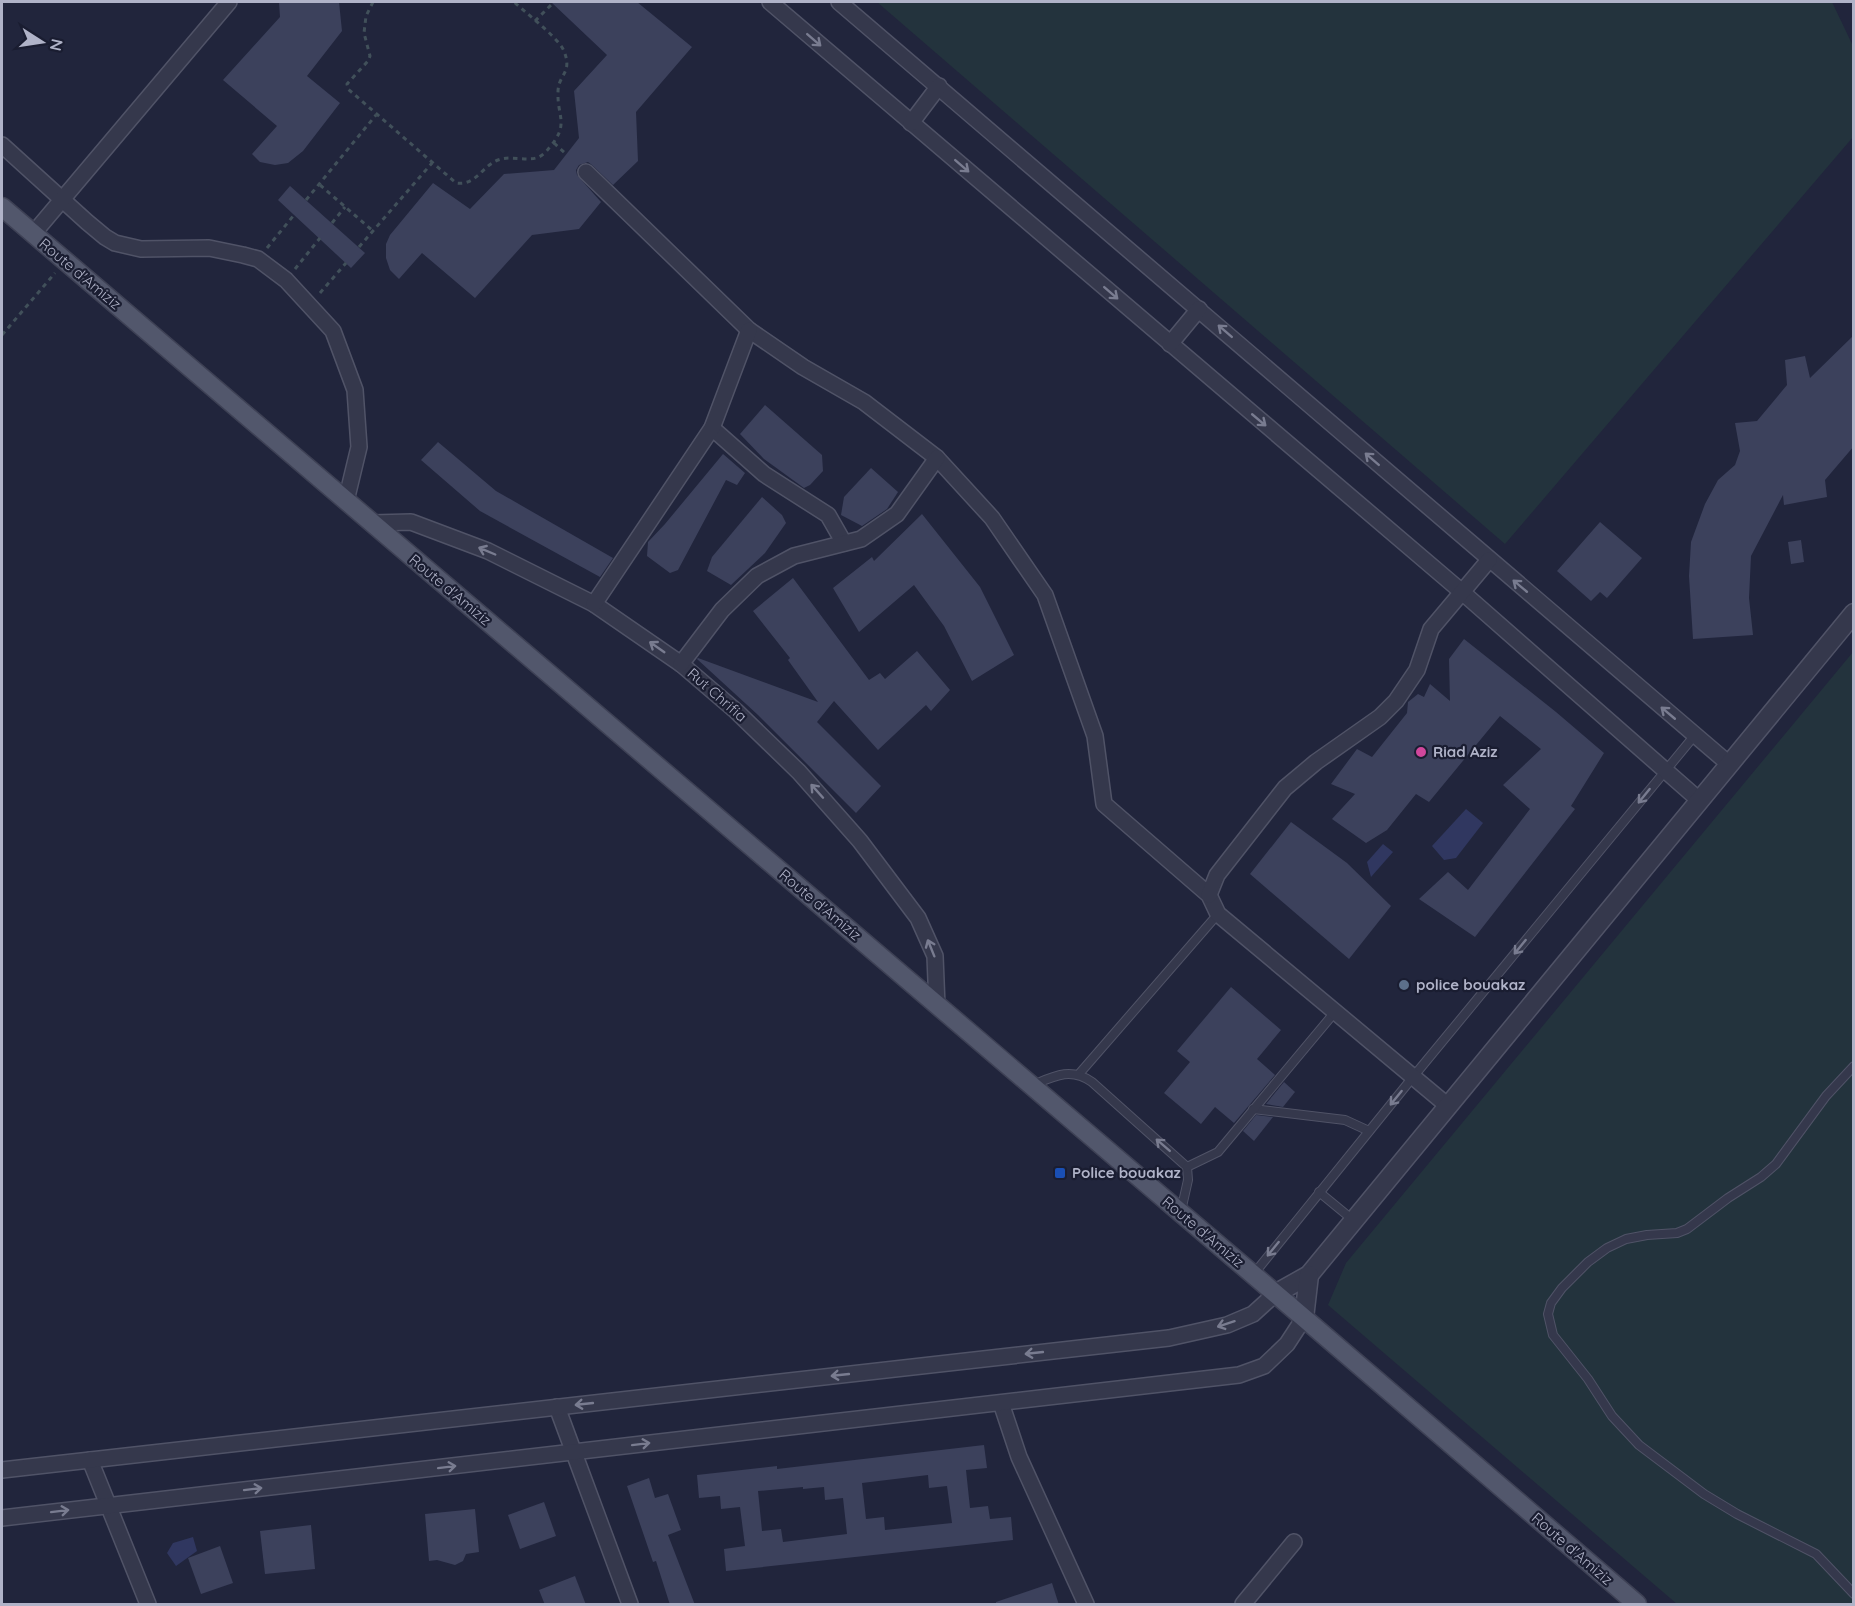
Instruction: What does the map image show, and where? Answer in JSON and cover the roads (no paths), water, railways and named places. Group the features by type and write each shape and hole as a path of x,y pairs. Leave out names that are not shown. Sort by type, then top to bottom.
{"main road":[{"name":"Route d'Amiziz","path":"2,207 1637,1605"}],"street":[{"path":"33,234 229,2"},
{"path":"770,2 1462,592 1700,800"},
{"path":"839,2 1729,764"},
{"path":"911,123 939,86"},
{"path":"2,145 105,237 128,247 162,250 209,248 258,259 286,280 333,331 354,390 359,447 346,501"},
{"path":"586,172 749,330 803,367 864,402 937,458 992,518 1045,594 1095,736 1104,804 1209,895 1218,914 1448,1106"},
{"path":"1170,344 1199,309"},
{"path":"594,604 712,428 749,330"},
{"path":"712,428 764,474 828,514 843,543"},
{"path":"681,664 722,610 757,576 794,556 861,539 897,514 937,458"},
{"name":"Rut Chrifia","path":"373,524 411,522 488,551 594,604 681,664 736,711 799,772 861,841 912,909 935,956 937,1006"},
{"path":"1209,895 1217,875 1285,788 1316,762 1380,717 1396,701 1417,670 1431,629 1488,560"},
{"path":"2,1470 1169,1338 1227,1325 1253,1314 1275,1294 1309,1275 1854,613"},
{"path":"2,1518 1239,1375 1264,1366 1287,1344 1304,1318 1309,1275"},
{"path":"1001,1402 1019,1457 1086,1605"},
{"path":"557,1407 630,1605"},
{"path":"90,1460 148,1605"},
{"path":"1243,1605 1294,1542"}],"lane":[{"path":"1253,1275 1695,735"},
{"path":"1078,1074 1218,914"},
{"path":"1187,1167 1218,1152 1335,1012"},
{"path":"1854,1066 1826,1096 1787,1151 1761,1177 1687,1229 1677,1233 1626,1239 1607,1248 1588,1262 1562,1288 1551,1303 1548,1314 1553,1335 1588,1379 1612,1416 1639,1445 1704,1494 1737,1514 1816,1554 1854,1594"},
{"path":"1031,1085 1064,1073 1078,1074 1092,1082 1187,1167 1188,1180 1180,1213"},
{"path":"1254,1109 1345,1120 1369,1131"},
{"path":"1319,1192 1354,1221"}],"water":[{"path":"1466,809 1483,823 1456,858 1444,860 1432,846"},
{"path":"1383,844 1393,852 1371,877 1367,862"},
{"path":"193,1537 197,1551 176,1566 167,1553 173,1543"}],"place":[{"name":"Riad Aziz","path":"1421,752"},
{"name":"police bouakaz","path":"1404,985"},
{"name":"Police bouakaz","path":"1060,1173"}]}
